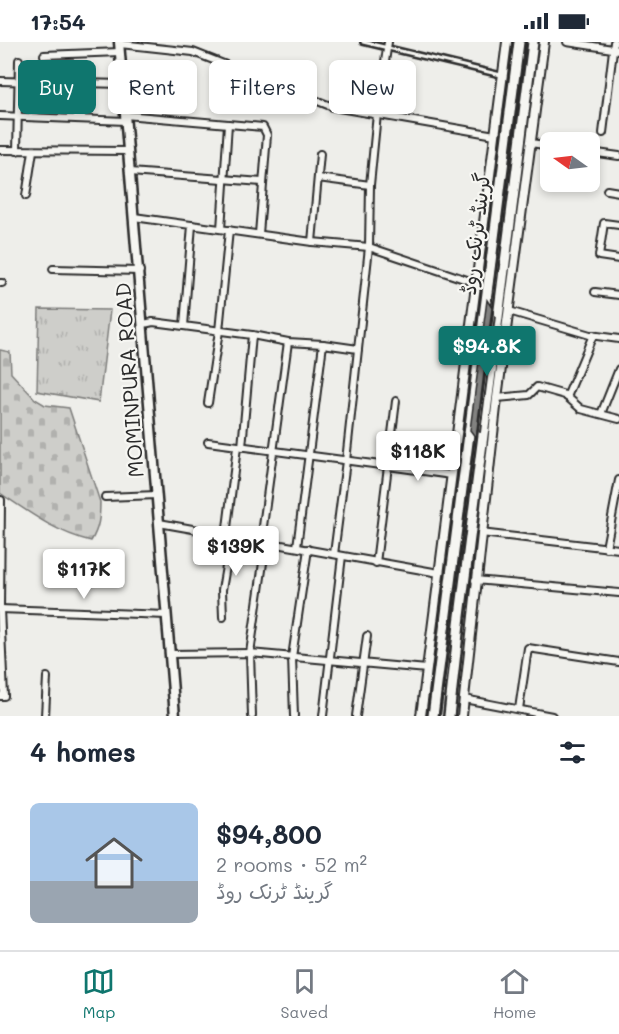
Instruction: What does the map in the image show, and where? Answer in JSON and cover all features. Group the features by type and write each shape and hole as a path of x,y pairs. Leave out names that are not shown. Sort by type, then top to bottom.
{"main road":[{"name":"گرینڈ ٹرنک روڈ","path":"433,716 519,42"},
{"name":"گرینڈ ٹرنک روڈ","path":"449,716 533,42"},
{"name":"MOMINPURA ROAD","path":"126,114 175,716"},
{"path":"445,622 459,624"}],"street":[{"path":"421,716 507,42"},
{"path":"462,716 497,398 544,42"},
{"path":"567,42 615,47 603,133"},
{"path":"385,60 387,45"},
{"path":"44,55 120,46 193,52 329,105"},
{"path":"0,81 18,81 17,151"},
{"path":"334,554 369,247 370,185 377,114 495,135"},
{"path":"0,116 126,118 259,125 266,130 259,234"},
{"path":"208,403 219,331 228,124"},
{"path":"531,143 540,144"},
{"path":"0,150 128,152"},
{"path":"26,196 33,151"},
{"path":"600,153 619,156"},
{"path":"312,242 320,154"},
{"path":"130,172 262,182"},
{"path":"318,178 370,185"},
{"path":"607,190 619,192"},
{"path":"134,217 312,242 369,247 476,283"},
{"path":"619,225 604,223 599,256 619,259"},
{"path":"184,326 192,225"},
{"path":"507,239 518,240"},
{"path":"53,269 140,271"},
{"path":"595,292 619,295"},
{"path":"509,311 593,335 619,339"},
{"path":"144,324 153,322 288,342 358,349"},
{"path":"223,617 222,590 252,335"},
{"path":"567,397 593,335"},
{"path":"252,716 250,653 288,342"},
{"path":"297,547 323,344"},
{"path":"602,414 619,369"},
{"path":"497,398 529,395 537,387 567,397 581,409 619,419"},
{"path":"376,563 396,401"},
{"path":"208,442 452,475"},
{"path":"606,548 619,480"},
{"path":"105,497 157,495"},
{"path":"0,696 4,696 0,609 1,500"},
{"path":"159,523 439,573"},
{"path":"481,533 619,549"},
{"path":"294,716 292,657 308,549"},
{"path":"323,716 342,556"},
{"path":"476,580 619,593"},
{"path":"0,609 167,615"},
{"path":"356,716 367,636"},
{"path":"519,710 528,648 619,662"},
{"path":"170,654 250,653 427,669"},
{"path":"45,716 46,677"},
{"path":"464,699 552,716"}],"lane":[{"path":"363,42 387,45 502,76"}],"green space":[{"path":"39,309 110,310 99,402 37,391"},
{"path":"0,350 10,352 11,373 35,399 45,405 69,408 100,502 96,532 91,541 54,527 0,493"}],"railway":[{"path":"489,323 526,42"},
{"path":"480,432 495,316"},
{"path":"440,716 477,421"}]}
